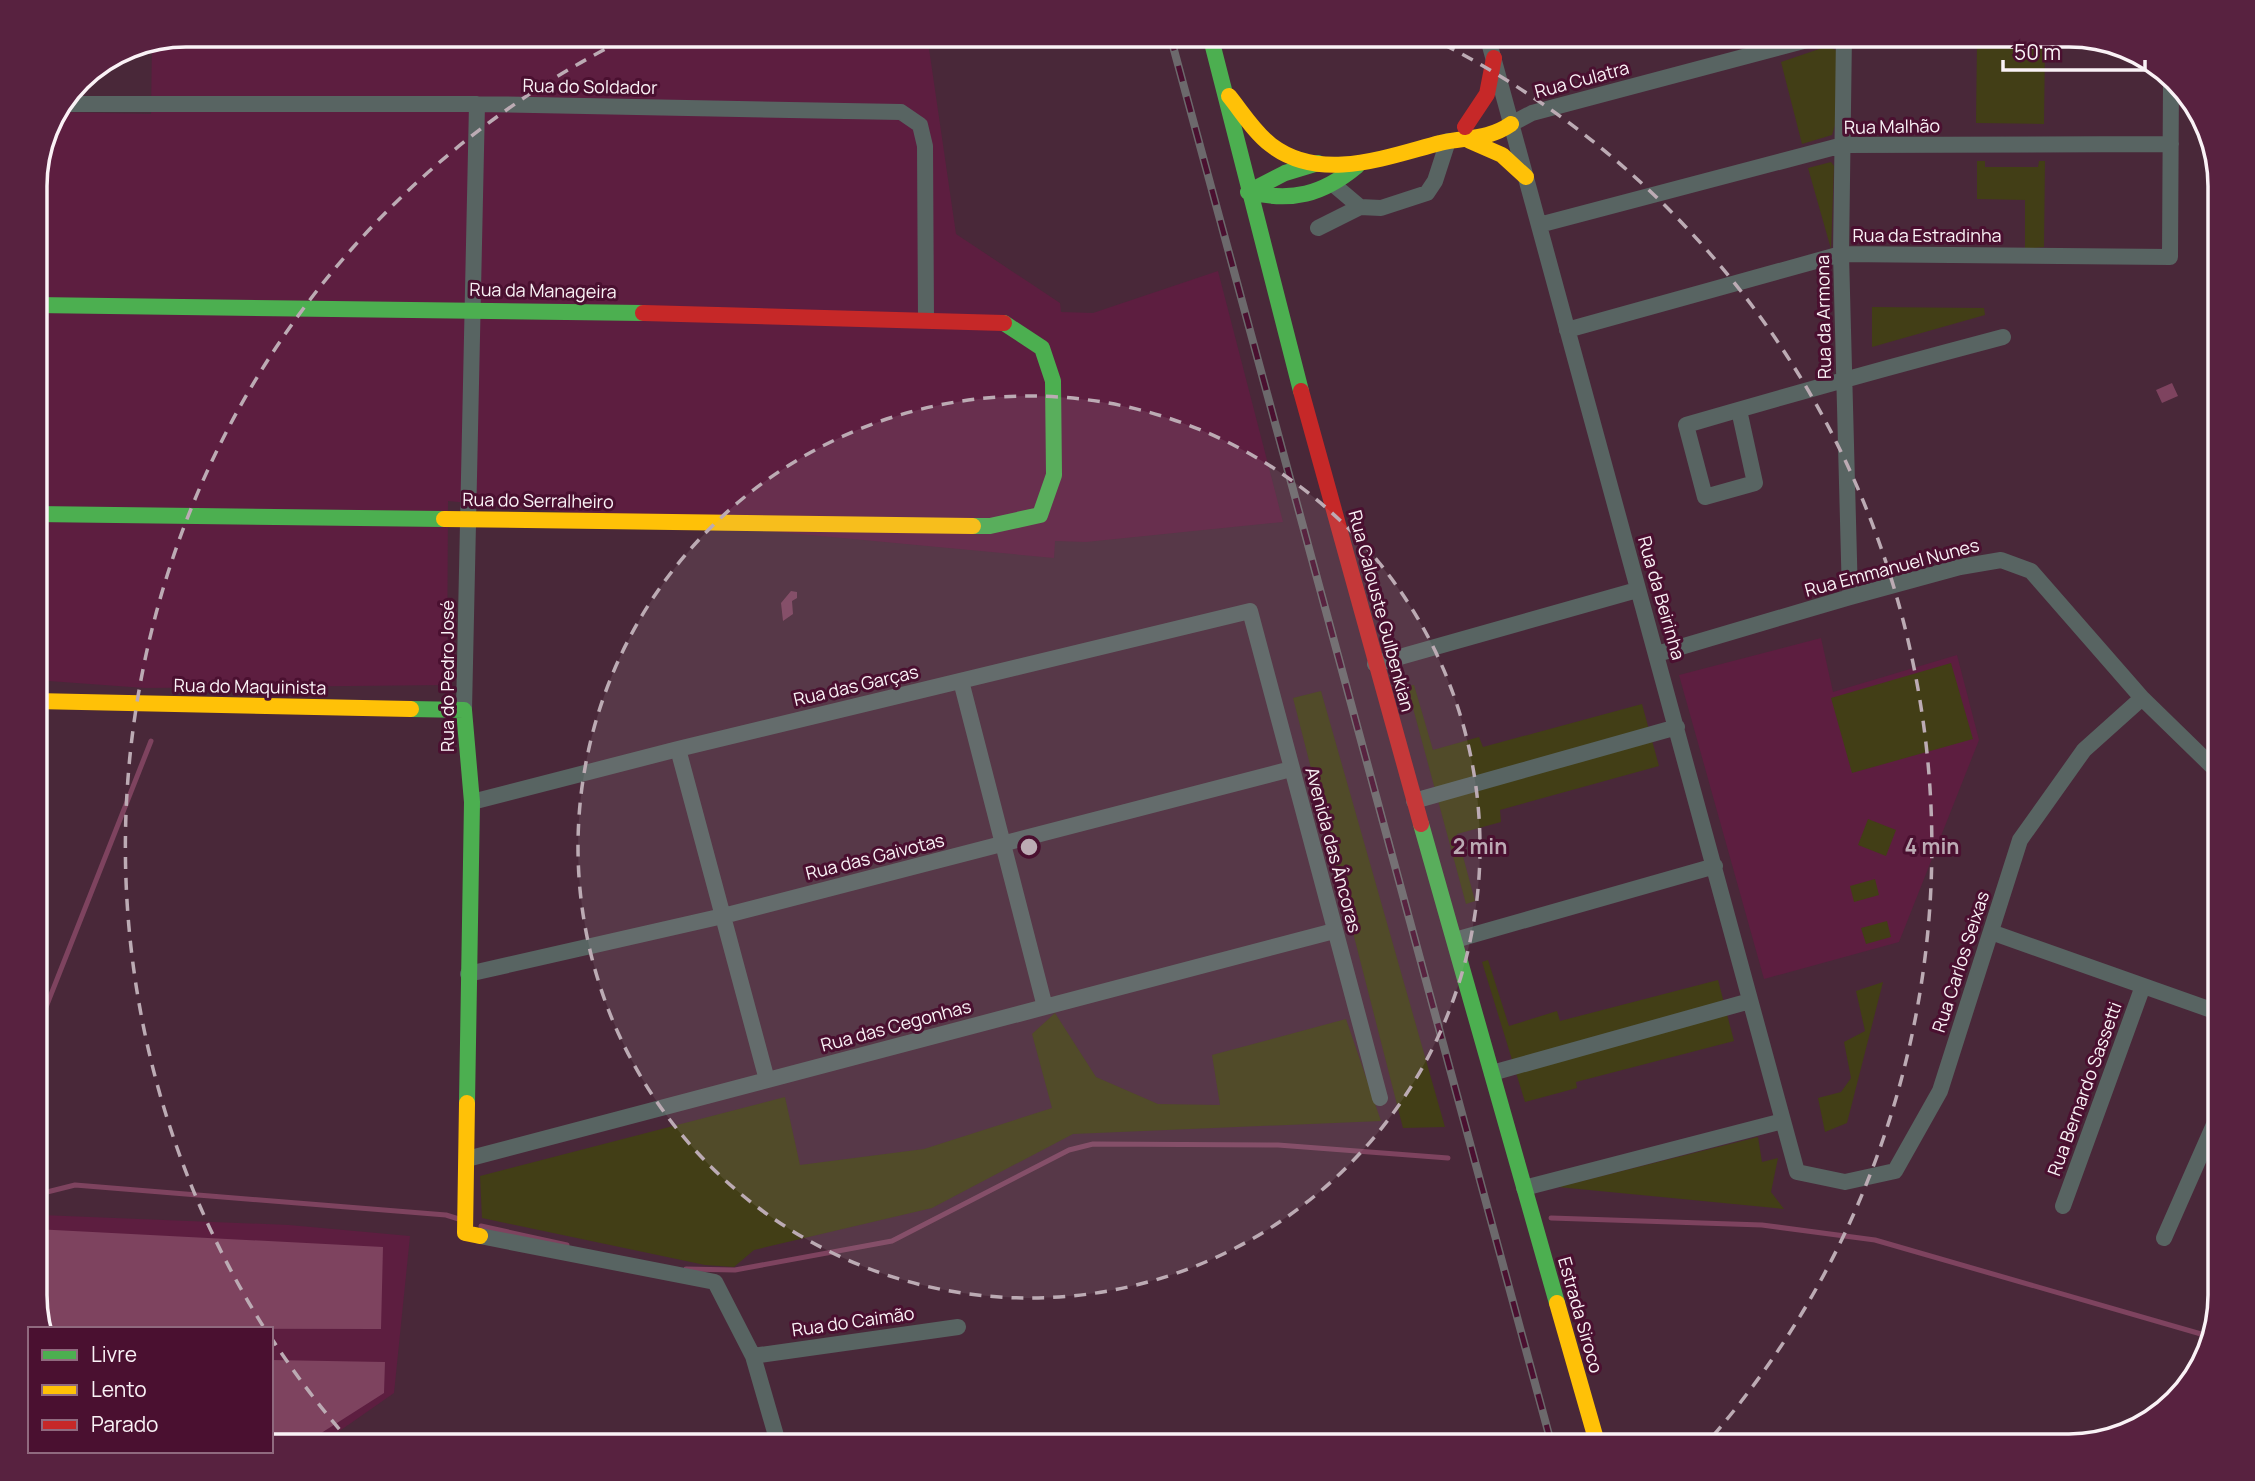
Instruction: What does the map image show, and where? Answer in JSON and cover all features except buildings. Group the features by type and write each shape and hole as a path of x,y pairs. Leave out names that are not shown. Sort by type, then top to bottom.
{"street":[{"name":"Rua Calouste Gulbenkian","path":"1214,47 1248,192 1375,664 1525,1192"},
{"name":"Rua da Beirinha","path":"1491,47 1797,1172"},
{"name":"Rua Culatra","path":"1511,124 1532,113 1780,47"},
{"name":"Rua da Armona","path":"1844,47 1841,254 1850,597"},
{"path":"1467,134 1488,94 1494,58"},
{"path":"2171,92 2171,144"},
{"path":"1227,95 1271,145 1289,155 1320,163 1357,166 1467,134 1495,136 1511,124"},
{"name":"Rua do Soldador","path":"74,104 477,104 901,112 920,125 925,146 926,318"},
{"name":"Rua do Pedro José","path":"477,104 464,710 472,802 465,1233 715,1282 753,1356"},
{"path":"1467,134 1502,155 1526,177"},
{"path":"1318,228 1360,206 1381,208 1427,193 1435,181 1448,141"},
{"name":"Rua Malhão","path":"1539,225 1843,145 2171,144"},
{"name":"Rua da Estradinha","path":"1567,330 1841,254 2171,257 2171,144"},
{"path":"1248,192 1285,173 1320,163"},
{"path":"1262,242 1271,216 1299,198 1334,185 1357,166"},
{"path":"1334,185 1360,206"},
{"path":"1248,192 1272,198 1299,198"},
{"name":"Rua da Manageira","path":"48,305 472,309 926,318 1008,323 1042,348 1054,381 1054,475 1040,515"},
{"path":"1739,410 1755,483 1705,497 1686,425 1845,379 2003,337"},
{"name":"Rua do Serralheiro","path":"48,514 990,526 1040,515"},
{"name":"Rua Emmanuel Nunes","path":"1657,654 1850,597 1961,567 2000,560 2031,571 2142,698 2208,762"},
{"path":"1375,664 1637,590"},
{"name":"Rua das Garças","path":"472,802 678,749 1250,611"},
{"name":"Avenida das Âncoras","path":"1250,611 1380,1098"},
{"path":"961,681 1045,1007"},
{"name":"Rua Carlos Seixas","path":"1797,1172 1845,1182 1895,1171 1940,1091 2020,840 2084,750 2142,698"},
{"name":"Rua do Maquinista","path":"48,701 464,710"},
{"path":"1415,801 1677,727"},
{"path":"678,749 767,1080"},
{"name":"Rua das Gaivotas","path":"468,974 723,916 1291,769"},
{"path":"1455,940 1715,866"},
{"name":"Rua das Cegonhas","path":"467,1159 1334,931"},
{"path":"1991,932 2208,1009"},
{"name":"Rua Bernardo Sassetti","path":"2063,1206 2143,986"},
{"path":"1492,1073 1750,1001"},
{"path":"1525,1192 1783,1121"},
{"path":"2164,1238 2208,1138"},
{"name":"Estrada Siroco","path":"1525,1192 1595,1434"},
{"name":"Rua do Caimão","path":"753,1356 958,1327"},
{"path":"753,1356 776,1434"}],"shaded area":[{"path":"1825,47 1837,51 1839,57 1835,125 1832,135 1802,144 1781,62"},
{"path":"1977,47 2045,47 2044,124 1976,123"},
{"path":"177,48 929,48 956,234 1060,303 1061,312 1093,313 1218,271 1283,522 1086,542 1055,541 1054,558 448,501 447,685 145,688 48,681 48,168 58,133 69,112 151,114 152,52"},
{"path":"1977,161 1985,161 1985,167 2038,167 2039,161 2045,161 2044,247 2025,249 2025,200 1977,199"},
{"path":"1831,162 1834,166 1831,249 1808,168"},
{"path":"1872,307 1984,308 1985,315 1872,347"},
{"path":"2172,383 2178,396 2162,403 2156,390"},
{"path":"791,591 797,592 797,598 792,601 793,614 783,621 781,603"},
{"path":"1821,638 1833,692 1957,655 1979,740 1899,942 1764,979 1679,675"},
{"path":"1951,663 1973,739 1852,773 1831,698"},
{"path":"1414,685 1433,750 1479,737 1483,747 1642,704 1659,766 1500,810 1501,822 1457,834 1475,901 1466,904 1407,686"},
{"path":"1321,691 1445,1127 1403,1128 1293,698"},
{"path":"1868,819 1896,830 1886,856 1858,845"},
{"path":"1875,879 1879,895 1854,902 1850,886"},
{"path":"1887,921 1891,937 1866,944 1861,928"},
{"path":"1488,960 1509,1026 1557,1011 1560,1021 1718,980 1734,1041 1576,1082 1577,1088 1525,1102 1482,962"},
{"path":"1883,982 1847,1123 1825,1132 1818,1098 1841,1092 1851,1078 1844,1042 1865,1031 1856,991"},
{"path":"1055,1013 1096,1077 1158,1104 1220,1105 1212,1055 1346,1019 1381,1121 1073,1134 932,1208 754,1250 734,1267 705,1265 482,1218 480,1176 785,1097 800,1165 924,1149 1052,1108 1032,1034"},
{"path":"1758,1137 1762,1162 1778,1158 1771,1192 1784,1209 1558,1187"},
{"path":"48,1215 289,1225 410,1236 394,1393 335,1434 273,1434 273,1327 51,1327 48,1304"},
{"path":"48,1230 383,1247 381,1329 51,1327 48,1304"},
{"path":"273,1360 385,1362 384,1393 320,1434 273,1434"}],"waterway":[{"path":"48,1002 151,741"},
{"path":"686,1269 735,1270 892,1241 1069,1150 1093,1144 1278,1145 1448,1158"},
{"path":"48,1192 75,1185 446,1215 462,1220"},
{"path":"1551,1218 1762,1225 1875,1240 2202,1334"},
{"path":"481,1226 567,1245"}],"railway":[{"path":"1173,47 1549,1434"}],"traffic: fast":[{"path":"1213,47 1301,391"},
{"path":"1248,192 1285,173 1318,163"},
{"path":"1248,192 1279,196 1306,194 1331,184 1357,166"},
{"path":"48,305 643,313"},
{"path":"973,526 990,526 1040,515 1054,475 1053,381 1042,348 1004,323"},
{"path":"48,514 444,519"},
{"path":"411,709 464,710 472,802 467,1103"},
{"path":"1421,824 1557,1303"}],"traffic: slow":[{"path":"1229,96 1271,145 1290,156 1311,163 1332,165 1376,160 1440,143 1494,133 1511,124"},
{"path":"1470,141 1502,155 1526,177"},
{"path":"444,519 973,526"},
{"path":"48,701 411,709"},
{"path":"467,1103 465,1233 480,1236"},
{"path":"1557,1303 1595,1434"}],"traffic: jam":[{"path":"1465,127 1487,94 1494,58"},
{"path":"643,313 1004,323"},
{"path":"1301,391 1421,824"}]}
